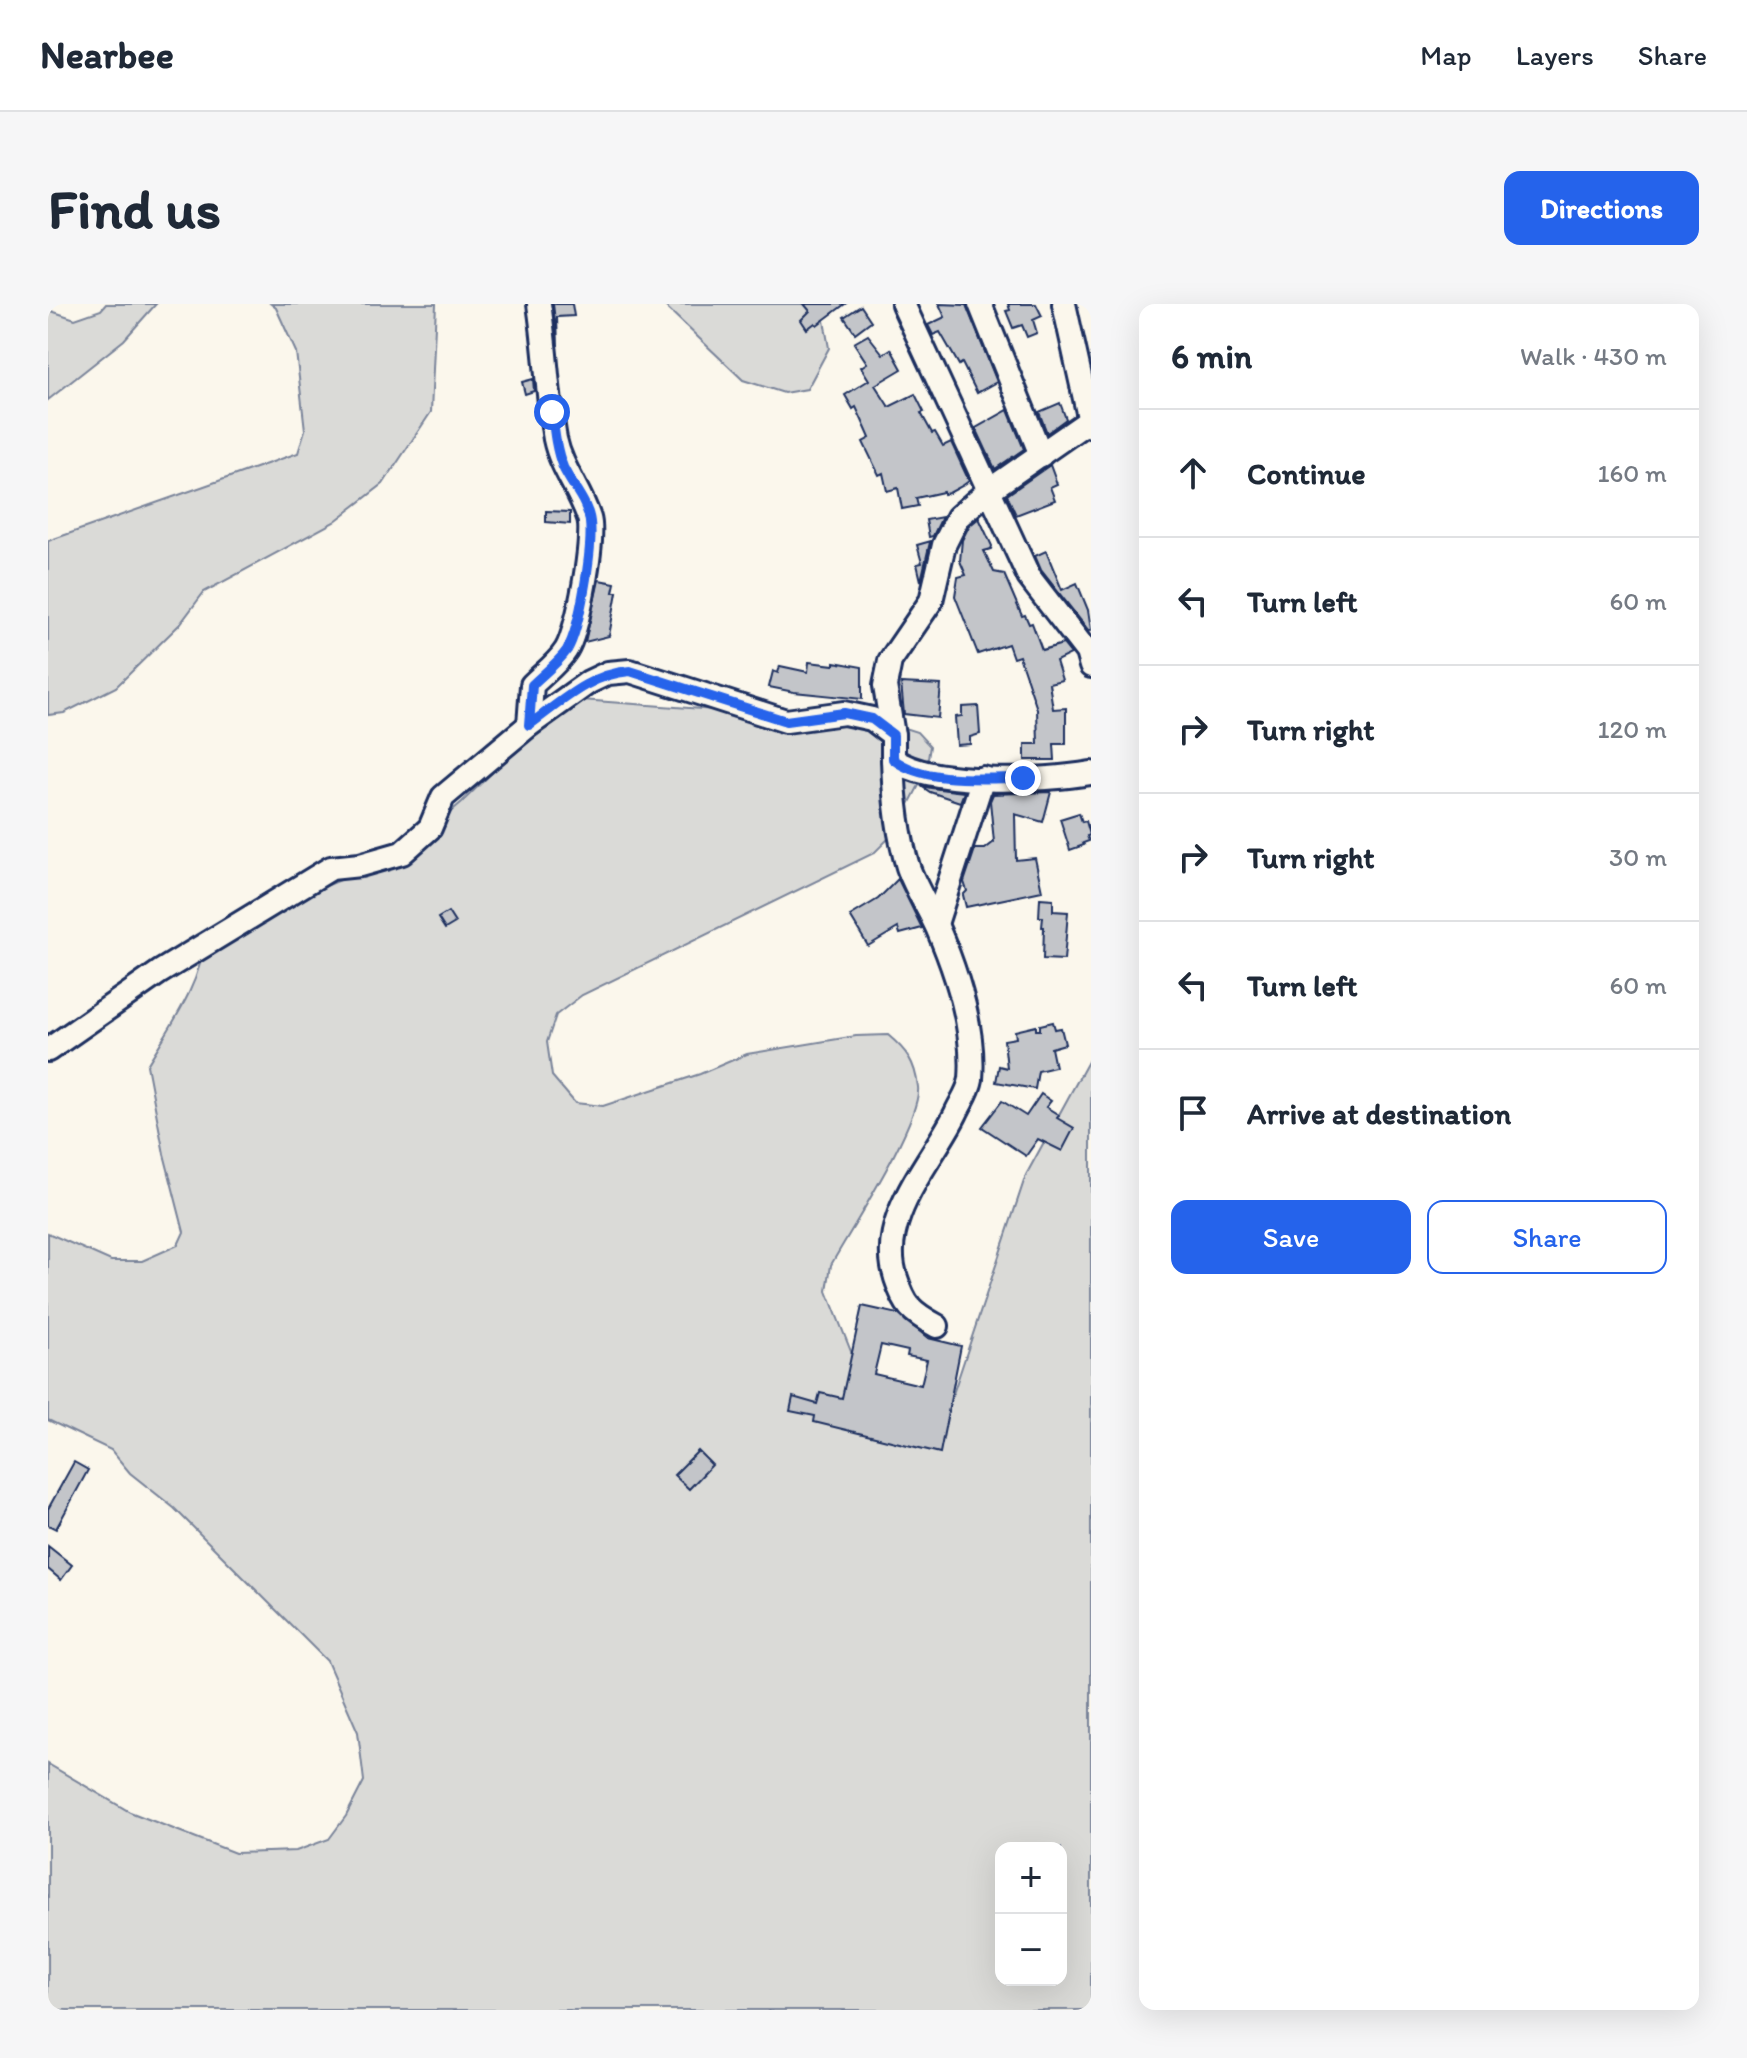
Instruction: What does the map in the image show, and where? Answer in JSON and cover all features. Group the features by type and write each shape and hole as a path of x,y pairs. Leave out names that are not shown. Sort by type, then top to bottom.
{"street":[{"path":"529,725 532,685 565,652 572,640 580,611 590,521 564,468 556,441 539,304"},
{"path":"903,304 1029,577 1087,652 1091,666"},
{"path":"980,304 1041,455"},
{"path":"937,1326 915,1314 904,1301 892,1267 892,1241 899,1214 945,1135 970,1084 972,1052 955,972 908,867 894,804 893,735 885,686 890,661 931,601 944,545 958,517 988,491 1090,423 1064,304"},
{"path":"48,1050 160,972 331,868 360,865 402,853 430,828 443,797 529,725 589,682 608,673 630,671 786,721 844,713 872,719 893,735"},
{"path":"893,759 904,767 951,778 1059,779 1091,773"},
{"path":"936,924 983,778"}],"shaded area":[{"path":"106,304 156,304 124,340 48,400 48,310 75,319 101,310"},
{"path":"271,304 436,304 431,412 383,484 334,522 204,592 180,624 116,687 64,713 48,715 48,541 298,453 305,430 296,352 276,308"},
{"path":"663,304 821,304 829,348 807,389 784,393 743,380"},
{"path":"568,699 889,723 917,732 930,746 926,772 894,833 874,853 582,995 556,1015 547,1042 552,1076 575,1103 603,1106 700,1074 747,1054 856,1036 888,1035 895,1041 915,1071 918,1087 916,1102 897,1148 831,1265 827,1291 856,1364 931,1413 952,1397 1026,1175 1091,1056 1091,2010 48,2010 48,1764 130,1812 235,1853 296,1851 329,1839 346,1816 364,1781 358,1732 327,1661 174,1508 130,1473 111,1450 48,1420 48,1233 111,1261 142,1261 178,1245 184,1232 164,1154 147,1065 192,987 205,936 399,856 462,802"}],"building":[{"path":"553,304 572,304 574,316 557,317 558,346"},
{"path":"804,304 845,304 807,329 801,320 810,311"},
{"path":"939,304 966,305 997,382 977,393 962,363 959,365 940,332 933,335 928,325 945,317"},
{"path":"1008,304 1036,304 1042,316 1033,320 1037,333 1027,337 1022,325 1013,328 1006,311 1010,310"},
{"path":"861,306 871,321 855,333 844,317"},
{"path":"868,335 883,354 891,349 902,369 875,385 889,407 915,394 932,433 935,432 943,446 951,442 969,481 949,493 916,498 918,506 902,509 898,488 887,491 883,473 879,475 863,442 870,438 856,407 853,409 845,395 869,380 861,367 867,363 854,343"},
{"path":"533,379 534,391 525,394 522,382"},
{"path":"1060,403 1066,419 1047,433 1039,412"},
{"path":"1008,410 1024,449 995,469 976,428"},
{"path":"1050,465 1057,484 1050,487 1055,500 1016,515 1007,495"},
{"path":"546,511 570,512 570,524 546,522"},
{"path":"942,517 933,536 929,537 926,520"},
{"path":"979,518 992,546 984,551 994,572 1004,574 1022,616 1025,615 1029,624 1032,623 1042,650 1063,644 1071,654 1056,661 1062,680 1049,683 1053,709 1066,708 1066,744 1054,744 1055,760 1025,760 1025,744 1038,744 1037,709 1019,656 1013,658 1008,644 978,654 955,596 958,577 966,575 960,561 962,540 969,526"},
{"path":"931,541 921,581 917,564 922,563 917,545"},
{"path":"1046,551 1062,590 1077,583 1088,610 1091,630 1041,570 1035,556"},
{"path":"599,580 615,583 613,592 617,592 609,636 585,642"},
{"path":"809,662 862,667 862,699 769,687 773,671 778,673 780,666 808,672"},
{"path":"901,683 941,685 938,718 904,714"},
{"path":"978,706 980,734 970,737 970,744 957,745 955,717 962,716 962,707"},
{"path":"921,786 964,792 960,802"},
{"path":"1051,792 1043,822 1015,814 1016,860 1035,858 1042,891 966,907 964,882 975,849 985,849 994,842 990,801 993,794"},
{"path":"1079,813 1082,822 1086,821 1089,841 1070,850 1060,819"},
{"path":"898,879 922,928 900,934 898,928 868,946 850,916 878,899"},
{"path":"1040,898 1053,899 1053,911 1068,912 1064,960 1043,959 1044,927 1043,917 1039,917"},
{"path":"448,912 455,923 445,929 438,918"},
{"path":"1053,1022 1055,1029 1061,1028 1065,1044 1051,1048 1055,1067 1038,1071 1035,1089 996,1082 999,1066 1007,1068 1004,1040 1016,1038 1015,1031 1036,1026 1036,1030 1040,1030 1040,1025"},
{"path":"1041,1094 1051,1101 1046,1107 1074,1128 1062,1151 1038,1139 1026,1156 982,1127 1002,1101 1026,1116"},
{"path":"862,1306 898,1314 928,1338 961,1346 940,1453 814,1422 815,1416 790,1411 793,1397 817,1404 820,1393 842,1398","holes":["881,1345 908,1351 907,1356 927,1360 921,1385 874,1374"]},
{"path":"698,1451 712,1465 689,1489 674,1475"},
{"path":"74,1462 88,1470 56,1529 48,1525 48,1509"},
{"path":"48,1546 72,1565 61,1580 48,1569"}],"route":[{"path":"552,412 564,468 590,521 588,554 580,611 572,640 565,652 532,685 529,725 589,682 608,673 630,671 786,721 844,713 872,719 893,735 893,759 904,767 951,778 1023,778"}]}
